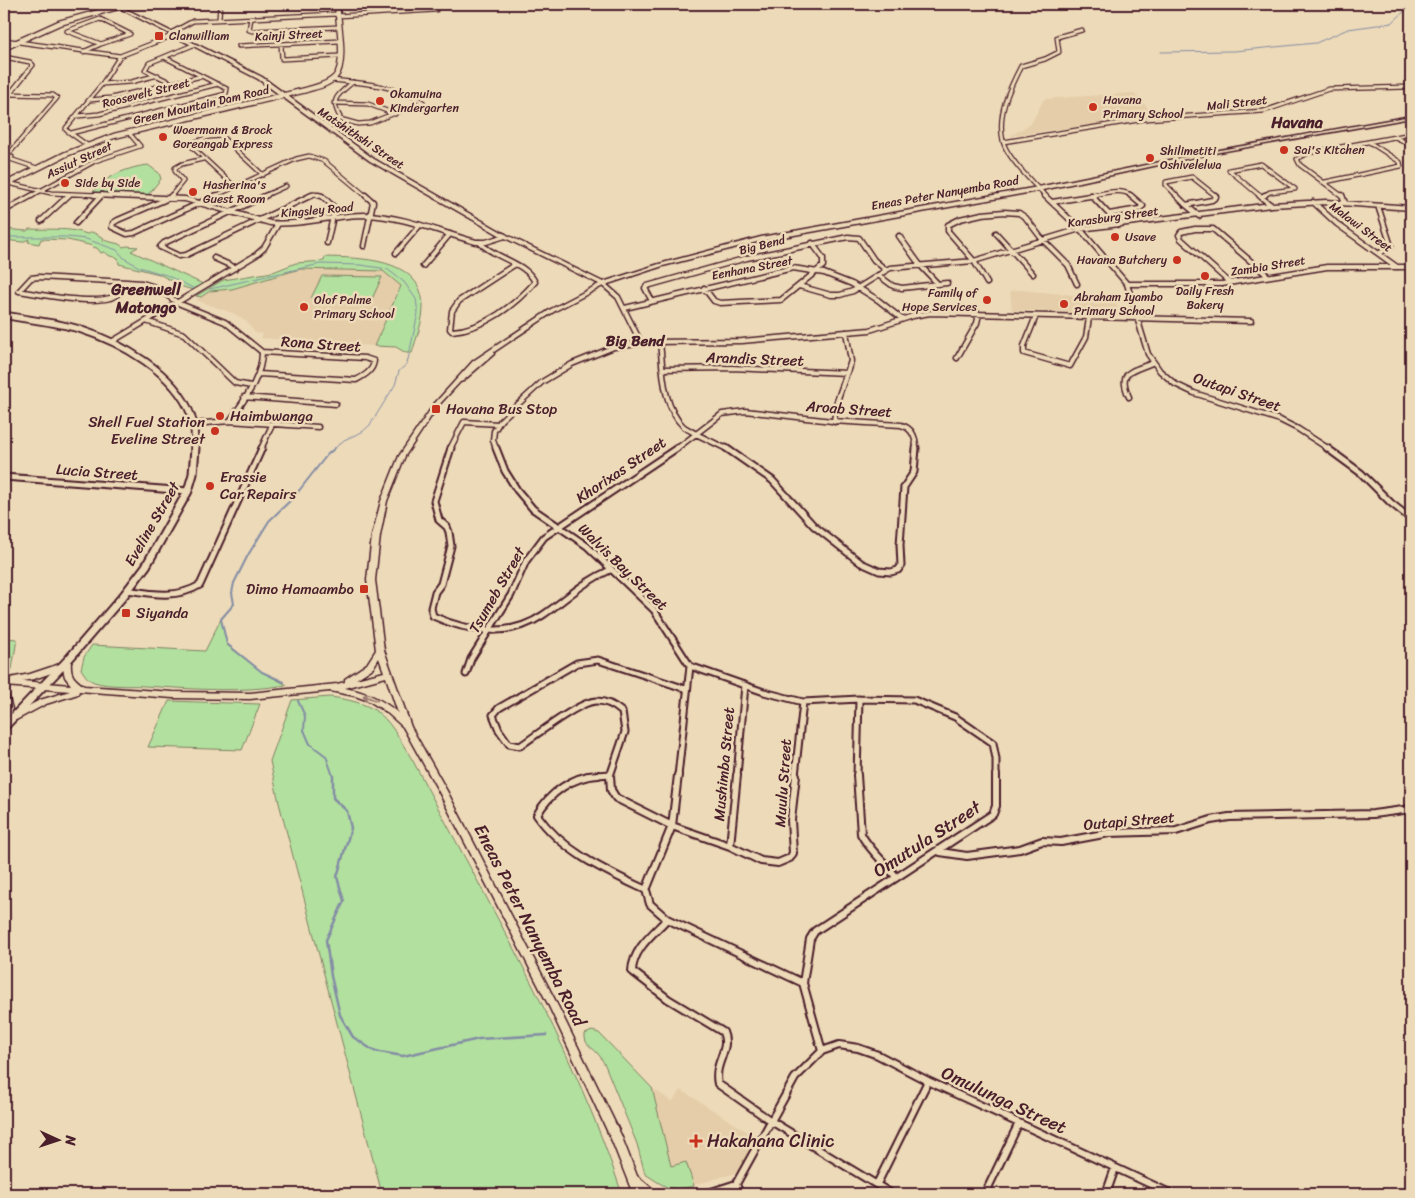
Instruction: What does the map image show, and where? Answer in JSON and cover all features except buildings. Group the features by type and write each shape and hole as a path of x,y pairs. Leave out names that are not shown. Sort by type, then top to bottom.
{"main road":[{"name":"Matshithshi Street","path":"115,5 260,78 372,160 505,236 603,284"},
{"name":"Eneas Peter Nanyemba Road","path":"638,1194 616,1138 551,1001 443,791 407,727 380,650 371,580 376,536 384,501 402,456 422,424 449,390 478,367 500,344 553,310 603,284 661,265 761,239 1038,189 1214,152 1411,117"},
{"path":"337,686 365,670 380,650"},
{"path":"4,682 31,677 65,663 69,678 74,684 84,688"},
{"path":"4,687 84,688 148,693 250,696 337,686 388,674"},
{"path":"4,682 75,692 148,693"},
{"path":"324,688 349,692 377,700 407,727"},
{"path":"13,718 43,702 75,692"},
{"path":"4,696 8,709 4,726"},
{"path":"634,1180 650,1194"}],"street":[{"path":"219,19 220,4"},
{"path":"331,80 339,72 340,42 337,4"},
{"path":"4,40 120,56 172,34 189,22 219,19 436,10 433,4"},
{"path":"4,46 49,26 115,5"},
{"path":"251,18 250,30 252,31 338,27"},
{"path":"83,52 130,34 100,19 69,28 67,31 101,44"},
{"path":"1082,30 1057,37 1060,49 1054,55 1020,66 1006,96 1002,121 1003,142 1018,166 1038,189 1080,230 1127,284 1152,363 1132,371 1124,378 1123,384 1129,397"},
{"name":"Kainji Street","path":"240,46 340,42"},
{"path":"173,83 145,68 149,63 193,44"},
{"path":"281,44 282,59 340,56"},
{"path":"87,145 66,130 66,128 78,116 102,84 120,56"},
{"path":"4,57 30,62 33,65 4,101"},
{"path":"71,132 216,98 226,94 228,91 203,76 164,57"},
{"path":"102,84 131,82 158,75"},
{"path":"90,100 112,98 203,76"},
{"path":"331,80 383,86 423,102 374,122 362,124 340,120"},
{"name":"Green Mountain Dam Road","path":"6,184 87,145 128,133 284,96 316,87 331,80"},
{"path":"340,120 334,104 339,93 353,82"},
{"name":"Roosevelt Street","path":"78,116 99,114 218,84"},
{"name":"Mali Street","path":"1003,142 1145,119 1264,110 1328,90 1411,87"},
{"path":"4,94 53,95 57,98 5,159 36,168"},
{"path":"334,104 368,104 395,114"},
{"path":"332,132 340,120"},
{"name":"Assiut Street","path":"39,191 106,156 141,145 128,133"},
{"path":"1344,203 1342,195 1300,164 1297,159 1308,153 1411,134"},
{"path":"235,187 189,144 209,137 221,136 263,175"},
{"path":"1395,137 1411,146"},
{"path":"1325,182 1401,166 1400,162 1369,142"},
{"path":"203,159 182,164 175,168 175,171 183,181 169,198 118,220 111,225 130,234 296,159 313,157 327,163 370,199 373,206 364,246"},
{"path":"1261,196 1270,192 1295,189 1261,164 1229,170 1271,205"},
{"path":"1185,205 1212,200 1216,197 1214,193 1192,177 1166,182 1166,185 1185,205 1199,216"},
{"name":"Kingsley Road","path":"6,184 39,191 70,194 169,198 200,203 257,221 278,224 334,218 392,217 479,242 493,254 514,265 533,276 535,282 533,286 482,324 467,330 452,331 450,329 450,319 454,306 514,265"},
{"path":"286,186 164,243 160,247 183,256 311,195 317,194 335,208 327,243"},
{"path":"4,211 39,191"},
{"path":"1052,202 1123,191 1143,206 1140,210 1110,214"},
{"path":"42,221 70,194"},
{"path":"76,223 102,195"},
{"path":"1091,195 1119,225"},
{"name":"Karasburg Street","path":"799,286 836,295 846,294 886,270 920,265 974,261 1043,239 1080,230 1199,216 1271,205 1313,202 1411,208"},
{"name":"Malawi Street","path":"1313,202 1337,224 1380,253 1396,267"},
{"path":"1378,206 1391,246 1380,253"},
{"path":"987,283 974,261 948,231 948,225 953,221 1003,211 1017,212 1025,217 1043,239 1068,264 1076,278 1077,284"},
{"path":"113,341 236,268 264,248 278,224"},
{"path":"396,253 420,225"},
{"path":"1229,282 1181,239 1179,236 1181,232 1204,228 1217,232 1268,276"},
{"path":"996,233 1033,274"},
{"path":"423,266 450,234"},
{"name":"Kingsley Road","path":"479,242 505,236"},
{"name":"Big Bend","path":"652,301 645,288 676,276 848,236 857,237 874,260 886,270"},
{"path":"899,236 920,265 937,283"},
{"path":"704,288 714,302 728,304 778,301 818,272 824,262 812,243"},
{"path":"214,258 236,268"},
{"name":"Zambia Street","path":"1127,284 1205,284 1229,282 1327,267 1411,267"},
{"name":"Eenhana Street","path":"625,308 793,268 818,272 859,287 882,301 902,319"},
{"path":"878,275 893,286 902,288 947,282"},
{"path":"128,282 116,295 108,299 19,291 35,277 128,282 152,285 178,303 230,325 262,352 263,360 259,374 230,421"},
{"path":"603,284 613,291 625,308 641,343"},
{"path":"610,570 576,588 537,620 512,630 461,628 433,616 430,608 435,592 441,584 451,546 447,526 439,520 434,501 444,465 464,422 498,424 521,400 557,372 602,351 614,347 641,343 742,341 878,329 902,319 930,313 1138,320 1251,321"},
{"name":"Eveline Street","path":"4,314 78,329 113,341 165,377 181,396 194,424 195,448 193,474 188,491 155,551 127,590 65,663 4,726"},
{"path":"957,358 977,323 979,314"},
{"path":"1036,316 1024,346 1024,353 1070,366 1086,337 1089,318"},
{"path":"146,322 189,337 235,383 251,386"},
{"path":"834,422 836,404 851,361 846,332"},
{"path":"660,342 665,384 675,415 683,426 696,434"},
{"name":"Rona Street","path":"259,374 356,380 366,375 374,364 374,360 365,358 262,352"},
{"name":"Outapi Street","path":"1152,363 1160,372 1200,396 1297,428 1360,472 1387,500 1411,519"},
{"name":"Arandis Street","path":"663,369 689,367 752,368 847,373"},
{"path":"244,397 336,404"},
{"name":"Aroab Street","path":"738,412 759,412 834,422 901,425 908,427 912,431 916,443 914,472 904,487 900,544 901,566 898,570 891,572 878,570 861,562 814,526 772,480 724,446 713,443 696,434 722,415 738,412"},
{"path":"194,424 230,421 318,427"},
{"name":"Walvis Bay Street","path":"498,424 494,431 493,440 506,471 517,490 533,509 587,546 654,610 690,666"},
{"path":"127,590 175,594 188,592 200,585 272,425"},
{"name":"Khorixas Street","path":"559,525 597,503 696,434"},
{"name":"Lucia Street","path":"4,477 188,491"},
{"name":"Tsumeb Street","path":"466,674 471,659 511,595 533,551 544,537 559,525"},
{"path":"646,890 606,871 573,850 542,823 538,815 546,803 569,783 583,777 610,774 612,763 624,734 622,712 613,706 598,701 584,703 520,746 509,744 499,730 493,715 577,663 588,660 598,660 652,679 686,688"},
{"path":"690,666 686,688 672,826 646,890 650,904 667,919 803,983"},
{"name":"Omutula Street","path":"690,666 803,702 914,700 955,717 992,743 996,759 995,811 993,814 939,852 896,877 815,931 810,939 803,983 822,1050"},
{"name":"Mushimba Street","path":"730,846 742,702 746,685"},
{"path":"859,700 857,784 861,834 865,842 885,862 896,877"},
{"name":"Muulu Street","path":"610,774 612,792 616,798 672,826 730,846 760,861 778,863 790,858 793,852 791,820 803,702"},
{"name":"Outapi Street","path":"939,852 967,856 1020,849 1042,841 1061,842 1097,834 1176,832 1211,820 1229,817 1373,814 1411,809"},
{"path":"667,919 649,937 635,957 631,965 632,972 668,999 723,1032 727,1038 727,1045 715,1067 715,1076 718,1084 771,1121 892,1194"},
{"name":"Omulunga Street","path":"822,1050 839,1045 858,1048 878,1055 928,1081 1172,1194"},
{"path":"705,1194 736,1184 795,1078 822,1050"},
{"path":"877,1184 928,1081"},
{"path":"985,1194 1019,1123"},
{"path":"1106,1194 1115,1168"},
{"path":"736,1184 740,1194"}],"shaded area":[{"name":"Havana Primary School","path":"1133,93 1156,116 1010,136 1031,124 1044,99"},
{"name":"Olof Palme Primary School","path":"300,269 383,271 401,286 374,346 261,338 263,334 255,333 247,322 235,314 196,300 210,291 232,289"},
{"name":"Abraham Iyambo Primary School","path":"1020,290 1115,299 1119,313 1012,310 1010,291"},
{"name":"Hakahana Clinic","path":"652,1088 672,1102 681,1090 757,1138 739,1172 677,1190 667,1188 645,1174 637,1144"}],"green space":[{"path":"148,165 159,173 161,179 148,195 93,192 104,181 118,173"},
{"path":"4,229 27,231 29,229 66,230 87,234 92,232 104,238 103,240 119,244 123,247 138,247 131,251 203,284 193,290 183,287 159,274 119,264 118,258 104,252 101,253 93,246 68,240 41,239 39,244 28,242 29,239 22,242 4,240"},
{"path":"325,257 354,258 386,263 400,269 411,277 419,289 423,304 421,323 412,353 406,353 396,347 374,346 401,286 383,271 300,269 232,289 210,291 201,297 196,296 223,280 273,272 296,263 324,261"},
{"path":"322,276 382,277 372,299 311,298"},
{"path":"221,619 227,645 262,672 287,685 233,690 112,685 92,681 86,677 81,669 84,657 92,645 205,651"},
{"path":"4,638 17,639 12,669 4,678"},
{"path":"330,697 362,704 381,715 396,733 413,761 553,1027 579,1082 622,1194 382,1194 279,803 270,761 292,700"},
{"path":"169,701 260,704 242,750 148,747"},
{"path":"592,1031 599,1033 652,1088 671,1166 686,1162 694,1186 668,1187 645,1174 637,1144 605,1065 596,1051 586,1041 585,1034"}],"waterway":[{"path":"1161,52 1234,51 1316,43 1348,29 1392,23 1411,5"},
{"path":"4,237 67,237 86,239 117,250 124,258 139,267 166,275 195,289"},
{"path":"210,289 320,264 361,265 387,269 404,282 416,299 418,313 407,364 399,371 395,385 370,425 362,432 344,440 334,449"},
{"path":"284,682 262,672 227,644 221,619 234,604 232,593 234,583 248,555 269,521 294,497 327,455 335,448"},
{"path":"298,701 305,716 304,730 310,744 326,756 333,776"},
{"path":"333,776 333,798 347,811 351,828 337,877 344,901 326,940 331,976 340,1015 353,1037 374,1051 403,1056 479,1039 546,1035"}],"place":[{"name":"Clanwilliam","path":"159,36"},
{"name":"Okamuina Kindergarten","path":"380,101"},
{"name":"Havana Primary School","path":"1093,107"},
{"name":"Woermann & Brock Goreangab Express","path":"163,137"},
{"name":"Sai's Kitchen","path":"1284,150"},
{"name":"Shilimetiti Oshivelelwa","path":"1150,158"},
{"name":"Side by Side","path":"65,183"},
{"name":"Hasherina's Guest Room","path":"193,192"},
{"name":"Usave","path":"1115,237"},
{"name":"Havana Butchery","path":"1177,260"},
{"name":"Daily Fresh Bakery","path":"1205,276"},
{"name":"Family of Hope Services","path":"987,300"},
{"name":"Abraham Iyambo Primary School","path":"1064,304"},
{"name":"Olof Palme Primary School","path":"304,307"},
{"name":"Havana Bus Stop","path":"436,409"},
{"name":"Haimbwanga","path":"220,416"},
{"name":"Shell Fuel Station Eveline Street","path":"215,431"},
{"name":"Erassie Car Repairs","path":"210,486"},
{"name":"Dimo Hamaambo","path":"364,589"},
{"name":"Siyanda","path":"126,613"},
{"name":"Hakahana Clinic","path":"696,1141"}],"district":[{"name":"Havana","path":"1297,122"},
{"name":"Greenwell Matongo","path":"146,298"},
{"name":"Big Bend","path":"635,341"}]}
